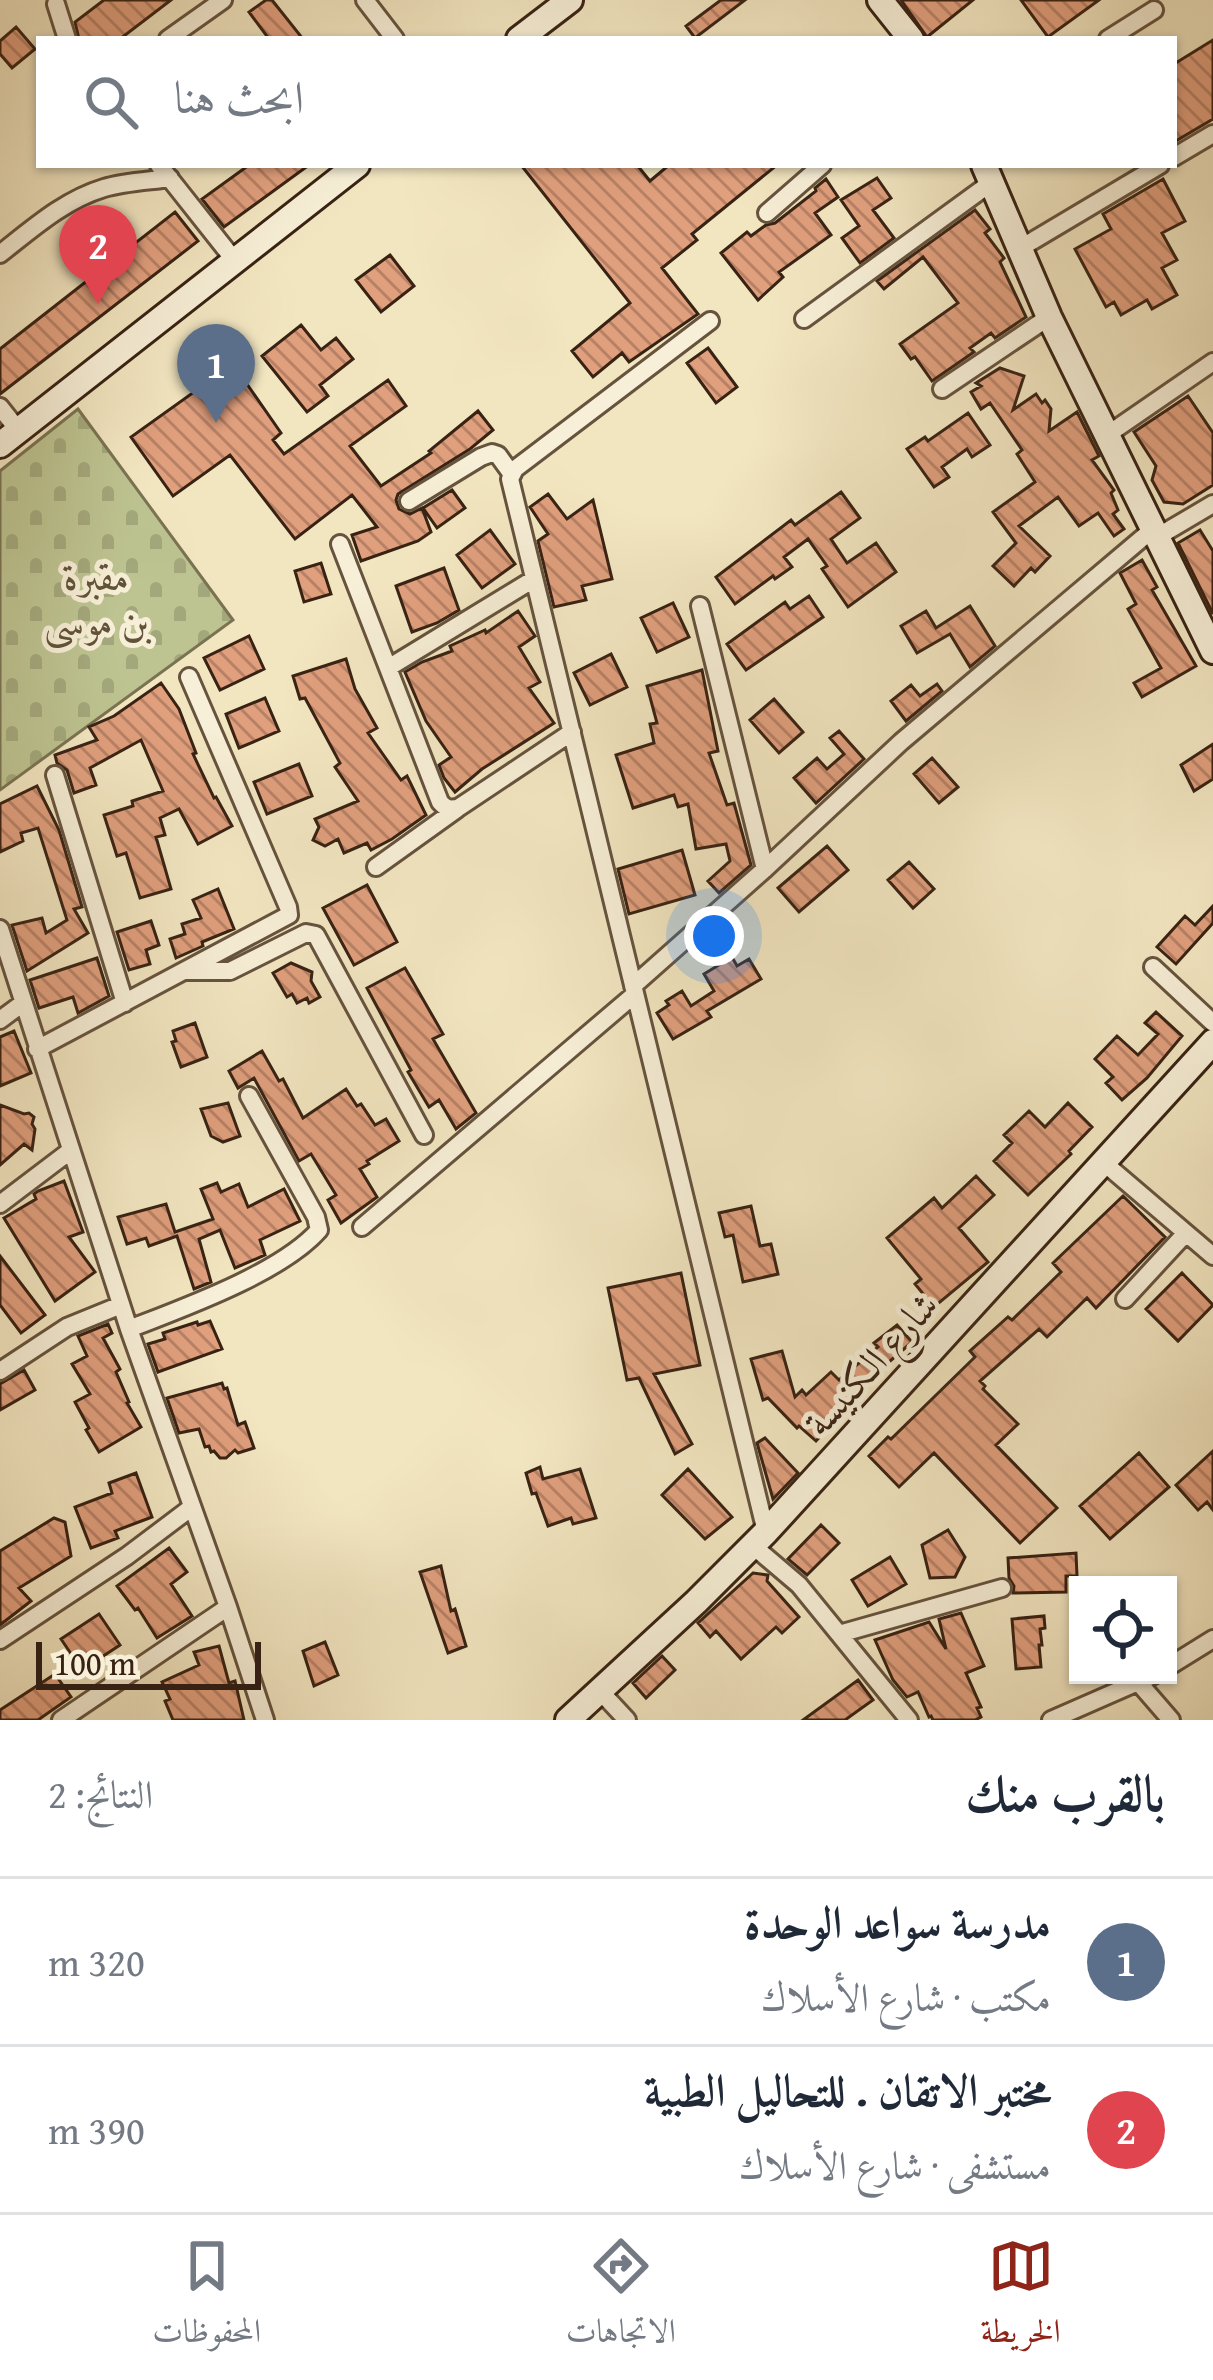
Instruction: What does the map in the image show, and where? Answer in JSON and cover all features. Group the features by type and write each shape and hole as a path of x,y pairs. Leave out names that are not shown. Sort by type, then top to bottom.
{"street":[{"path":"172,36 223,0"},
{"path":"365,0 392,36"},
{"path":"523,36 570,0"},
{"path":"880,0 909,36"},
{"path":"56,4 66,36"},
{"path":"1113,36 1154,10"},
{"path":"1177,155 1213,134"},
{"path":"0,407 9,438 353,168"},
{"path":"767,213 819,168"},
{"path":"0,254 83,196 164,172 236,261"},
{"path":"1019,249 1133,172"},
{"path":"804,319 988,174 1048,317 1213,651"},
{"path":"943,389 1048,317"},
{"path":"511,473 710,320"},
{"path":"1107,435 1213,362"},
{"path":"409,501 492,453 511,473 759,1538 909,1720"},
{"path":"362,1227 634,990 901,742 1155,533 1213,504"},
{"path":"340,544 440,802 449,809 458,808"},
{"path":"388,668 534,579"},
{"path":"700,605 765,869"},
{"path":"38,1049 286,918 290,911 189,677"},
{"path":"376,867 572,732"},
{"path":"55,775 125,1003"},
{"path":"0,929 129,1329 265,1720"},
{"path":"185,971 230,971 306,933 316,935 424,1135"},
{"path":"1153,967 1213,1023"},
{"path":"0,1020 23,1003"},
{"name":"شارع الكنيسة","path":"568,1720 759,1538 1213,1042"},
{"path":"129,1329 240,1282 295,1252 319,1230 249,1096"},
{"path":"0,1204 70,1151"},
{"path":"1103,1162 1213,1256"},
{"path":"1125,1299 1186,1233"},
{"path":"0,1371 68,1327 121,1305"},
{"path":"0,1640 128,1556 191,1508"},
{"path":"839,1634 1002,1588"},
{"path":"61,1720 228,1607"},
{"path":"1177,1661 1213,1639"},
{"path":"1051,1720 1134,1684"},
{"path":"1149,1684 1171,1720"},
{"path":"600,1690 627,1720"}],"green space":[{"name":"مقبرة بن موسى","path":"78,409 233,620 0,790 0,471"}],"building":[{"path":"104,0 171,0 124,36 78,36 75,22"},
{"path":"272,0 301,36 267,36 249,12"},
{"path":"721,0 745,0 698,36 686,26"},
{"path":"901,0 973,0 928,36"},
{"path":"1021,0 1099,0 1049,36"},
{"path":"16,27 35,49 12,68 0,54 0,41"},
{"path":"1213,40 1213,119 1177,140 1177,62"},
{"path":"245,168 305,168 224,227 202,199"},
{"path":"523,168 639,168 650,181 665,168 773,168 692,234 697,240 662,268 698,314 629,362 622,353 593,377 572,351 630,303"},
{"path":"877,178 891,198 873,210 894,238 860,263 842,238 859,226 841,200"},
{"path":"826,179 838,197 815,213 831,235 779,272 783,277 758,300 721,253 747,232 751,236 775,223"},
{"path":"1163,179 1185,221 1162,233 1177,260 1162,268 1177,295 1152,309 1147,300 1121,315 1114,302 1106,307 1075,249 1111,229 1103,214"},
{"path":"975,210 1004,258 1000,262 1026,317 995,338 991,333 970,348 974,352 932,381 900,344 958,303 923,257 884,289 877,281"},
{"path":"175,212 198,241 0,394 0,349"},
{"path":"390,255 414,286 381,312 356,280"},
{"path":"301,325 321,350 336,338 353,359 320,385 328,396 307,412 262,356"},
{"path":"708,348 737,387 716,403 687,363"},
{"path":"233,364 281,433 273,440 284,454 388,380 406,406 350,446 381,486 431,453 478,411 493,430 398,494 399,509 410,514 422,508 431,532 361,561 352,535 377,527 352,495 295,539 230,455 173,496 131,437"},
{"path":"1000,368 1024,376 1013,410 1036,394 1042,403 1045,400 1051,409 1049,431 1077,412 1099,456 1092,460 1114,490 1118,510 1113,514 1124,529 1114,536 1098,513 1079,526 1058,497 1019,526 1050,556 1014,586 993,566 1016,543 993,512 1035,482 1017,454 1022,450 990,403 981,409 971,392 981,386 976,383"},
{"path":"1188,396 1213,433 1213,485 1183,504 1164,502 1152,480 1156,466 1134,432"},
{"path":"968,413 990,445 972,457 967,449 942,467 949,477 934,487 907,449 925,437 928,441"},
{"path":"452,490 465,508 437,528 423,508"},
{"path":"841,492 860,518 831,539 847,563 876,543 896,572 848,607 808,539 784,557 792,567 735,604 716,577 791,520 795,525"},
{"path":"548,494 567,519 593,500 612,579 582,586 586,600 554,607 538,541 548,534 530,507"},
{"path":"490,530 515,564 482,588 457,555"},
{"path":"1200,530 1213,551 1213,614 1178,543"},
{"path":"1142,560 1157,587 1152,590 1196,666 1142,697 1134,683 1161,668 1128,609 1136,604 1120,573"},
{"path":"321,563 331,594 304,602 295,571"},
{"path":"444,568 459,610 412,632 396,586"},
{"path":"809,596 823,617 746,670 727,644 785,602 790,609"},
{"path":"673,603 689,637 657,652 641,618"},
{"path":"970,606 995,646 970,667 950,634 917,653 901,626 926,611 936,628"},
{"path":"518,611 535,636 519,647 540,682 529,688 554,723 455,792 439,765 451,757 426,721 405,672 452,651 450,646 486,633"},
{"path":"249,636 264,669 220,690 204,658"},
{"path":"611,654 627,687 590,705 574,673"},
{"path":"346,659 355,689 377,728 368,733 401,780 407,776 426,815 371,850 367,843 344,853 338,839 325,846 313,840 319,827 315,819 358,801 335,767 340,763 305,698 300,699 293,676"},
{"path":"702,670 718,751 709,753 727,805 734,803 751,865 719,893 708,881 730,861 726,844 696,849 688,804 678,807 674,795 633,808 616,755 654,743 650,724 657,723 647,686"},
{"path":"161,683 179,709 193,754 232,826 198,844 179,809 160,818 165,835 156,837 171,889 140,898 126,853 117,856 104,815 163,791 141,740 90,768 96,785 74,793 67,770 55,755 97,740 89,727 114,716"},
{"path":"937,684 942,691 906,721 891,701 911,685 920,696"},
{"path":"265,698 279,731 239,748 226,714"},
{"path":"774,699 803,732 779,753 750,720"},
{"path":"839,731 864,759 816,803 794,778 817,758 827,769 844,754 830,738"},
{"path":"1213,744 1213,779 1194,791 1181,765"},
{"path":"932,758 958,787 939,803 914,774"},
{"path":"299,764 312,796 267,814 254,782"},
{"path":"37,786 59,830 82,907 74,909 88,933 27,971 12,925 42,918 46,933 67,920 38,828 21,833 23,841 0,852 0,804"},
{"path":"827,846 848,870 799,912 778,888"},
{"path":"682,850 695,895 629,914 618,869"},
{"path":"909,862 934,889 913,908 888,880"},
{"path":"367,885 397,942 354,965 323,908"},
{"path":"218,889 234,929 176,958 170,939 185,934 182,924 201,918 193,900"},
{"path":"1213,906 1213,923 1176,964 1157,947 1185,916 1195,925"},
{"path":"151,921 159,945 146,950 150,964 129,970 117,932"},
{"path":"732,957 737,966 749,959 761,979 707,1011 711,1017 673,1039 657,1013 682,991 691,1006 714,991 704,974"},
{"path":"97,958 109,996 78,1013 73,997 39,1008 30,980"},
{"path":"291,963 312,972 311,981 320,997 297,1003 292,994 287,997 273,973"},
{"path":"405,968 443,1034 433,1039 476,1113 456,1129 439,1100 429,1107 367,988"},
{"path":"1156,1012 1182,1036 1122,1100 1106,1083 1113,1077 1095,1059 1117,1036 1138,1055 1158,1034 1145,1023"},
{"path":"195,1023 207,1057 181,1067 173,1031"},
{"path":"14,1031 31,1073 0,1086 0,1037"},
{"path":"262,1051 303,1118 346,1089 375,1125 386,1119 399,1141 360,1169 377,1197 341,1223 328,1200 336,1195 311,1154 299,1161 254,1078 238,1088 229,1071"},
{"path":"228,1103 240,1136 223,1142 211,1136 201,1109"},
{"path":"1068,1103 1092,1127 1028,1195 994,1161 1012,1143 1004,1135 1029,1111 1045,1127"},
{"path":"0,1105 29,1113 35,1129 32,1150 24,1144 0,1165"},
{"path":"976,1176 994,1195 959,1228 988,1262 934,1307 915,1284 921,1279 887,1238 934,1198 942,1208"},
{"path":"64,1181 83,1232 69,1237 95,1272 55,1301 4,1218 36,1199 38,1191"},
{"path":"217,1183 221,1192 239,1184 248,1207 284,1189 300,1221 260,1240 265,1255 235,1268 220,1230 199,1239 211,1282 194,1289 177,1236 149,1246 146,1238 127,1244 118,1217 166,1204 175,1232 213,1219 201,1189"},
{"path":"1123,1196 1165,1237 1096,1308 1087,1298 1047,1337 1039,1329 980,1381 1018,1424 996,1445 1057,1508 1020,1543 934,1453 899,1487 869,1456 975,1357 970,1351 1008,1317 1012,1320 1061,1272 1053,1263"},
{"path":"751,1206 760,1246 771,1244 778,1274 743,1282 733,1235 725,1237 719,1213"},
{"path":"0,1256 45,1315 21,1333 0,1305"},
{"path":"681,1273 700,1365 654,1374 692,1444 675,1454 639,1378 627,1380 608,1288"},
{"path":"1182,1273 1213,1305 1178,1341 1146,1309"},
{"path":"210,1321 222,1349 158,1372 148,1344 165,1339 163,1333"},
{"path":"108,1324 112,1333 103,1338 141,1427 99,1452 75,1402 90,1394 72,1364 87,1356 78,1336"},
{"path":"897,1325 912,1342 852,1394 855,1398 816,1441 768,1398 763,1400 751,1359 782,1351 795,1397 802,1390 806,1395 831,1372 839,1380"},
{"path":"24,1370 35,1390 0,1410 0,1384"},
{"path":"222,1383 238,1425 245,1422 254,1448 235,1450 226,1458 205,1447 199,1429 179,1433 167,1398"},
{"path":"765,1438 798,1473 773,1499 757,1443"},
{"path":"1213,1451 1213,1510 1207,1502 1198,1510 1176,1485"},
{"path":"1139,1453 1169,1487 1110,1539 1080,1506"},
{"path":"540,1467 543,1479 580,1469 596,1518 573,1524 571,1518 548,1526 526,1473"},
{"path":"688,1469 732,1517 705,1539 662,1495"},
{"path":"136,1473 152,1517 115,1531 118,1538 91,1548 75,1507 112,1493 109,1483"},
{"path":"54,1518 65,1522 71,1556 19,1588 31,1601 0,1625 0,1551"},
{"path":"821,1525 839,1543 807,1575 788,1559"},
{"path":"948,1530 965,1557 955,1577 930,1578 922,1545"},
{"path":"169,1548 187,1572 171,1584 192,1616 157,1638 117,1586"},
{"path":"1076,1553 1077,1576 1066,1576 1066,1592 1013,1593 1008,1558"},
{"path":"890,1557 906,1584 868,1606 852,1580"},
{"path":"441,1566 451,1611 455,1609 466,1646 448,1653 420,1572"},
{"path":"753,1573 768,1575 767,1581 799,1617 782,1633 776,1627 741,1659 716,1631 710,1637 698,1623"},
{"path":"961,1613 984,1666 966,1673 981,1717 933,1720 918,1692 907,1697 893,1680 875,1640 929,1622 946,1649 939,1619"},
{"path":"99,1614 120,1645 82,1670 61,1639"},
{"path":"1044,1616 1041,1667 1016,1669 1012,1619"},
{"path":"325,1642 338,1675 314,1686 303,1651"},
{"path":"219,1646 229,1683 235,1681 244,1720 173,1720 162,1682 199,1665 194,1652"},
{"path":"662,1656 675,1670 646,1698 633,1683"},
{"path":"55,1674 71,1697 38,1720 0,1720 0,1710"},
{"path":"858,1680 873,1700 845,1720 803,1720"}],"place":[{"name":"مختبر اﻻتقان . للتحاليل الطبية","path":"98,304"},
{"name":"مدرسة سواعد الوحدة","path":"216,423"}]}
